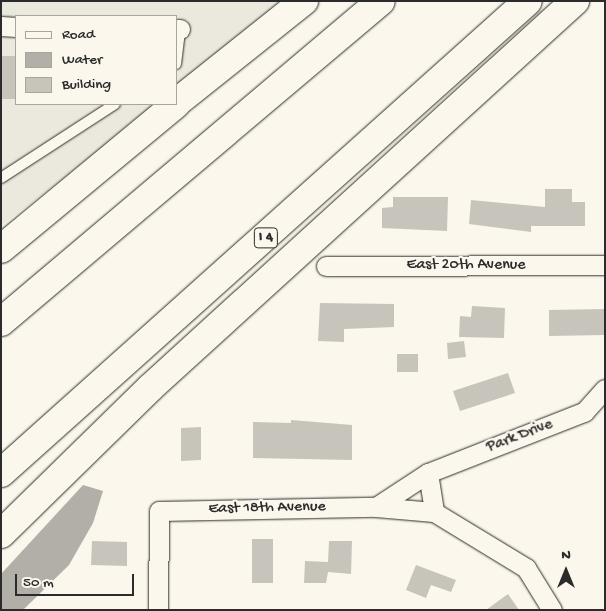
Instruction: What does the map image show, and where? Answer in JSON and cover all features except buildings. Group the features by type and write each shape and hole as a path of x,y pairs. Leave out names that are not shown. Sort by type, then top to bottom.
{"highway":[{"path":"178,102 304,1"},
{"path":"1,322 381,1"},
{"name":"I 4","path":"1,473 528,1"},
{"path":"1,534 164,375 575,1"},
{"path":"1,249 175,105"}],"street":[{"path":"1,26 15,26"},
{"name":"East 20th Avenue","path":"326,266 605,265"},
{"name":"Park Drive","path":"376,507 428,473 584,412 605,389"},
{"path":"428,473 434,512"},
{"path":"376,507 434,512 526,568 552,610"},
{"name":"East 18th Avenue","path":"158,610 159,511 376,507"}],"lane":[{"path":"1,178 113,105"}],"shaded area":[{"path":"1,1 290,1 178,90 178,38 188,38 188,20 178,20 178,15 15,15 15,17 1,17"},
{"path":"1,36 15,36 15,105 160,105 1,226"}],"water":[{"path":"83,485 103,491 93,523 69,565 23,610 1,610 1,574"}]}
